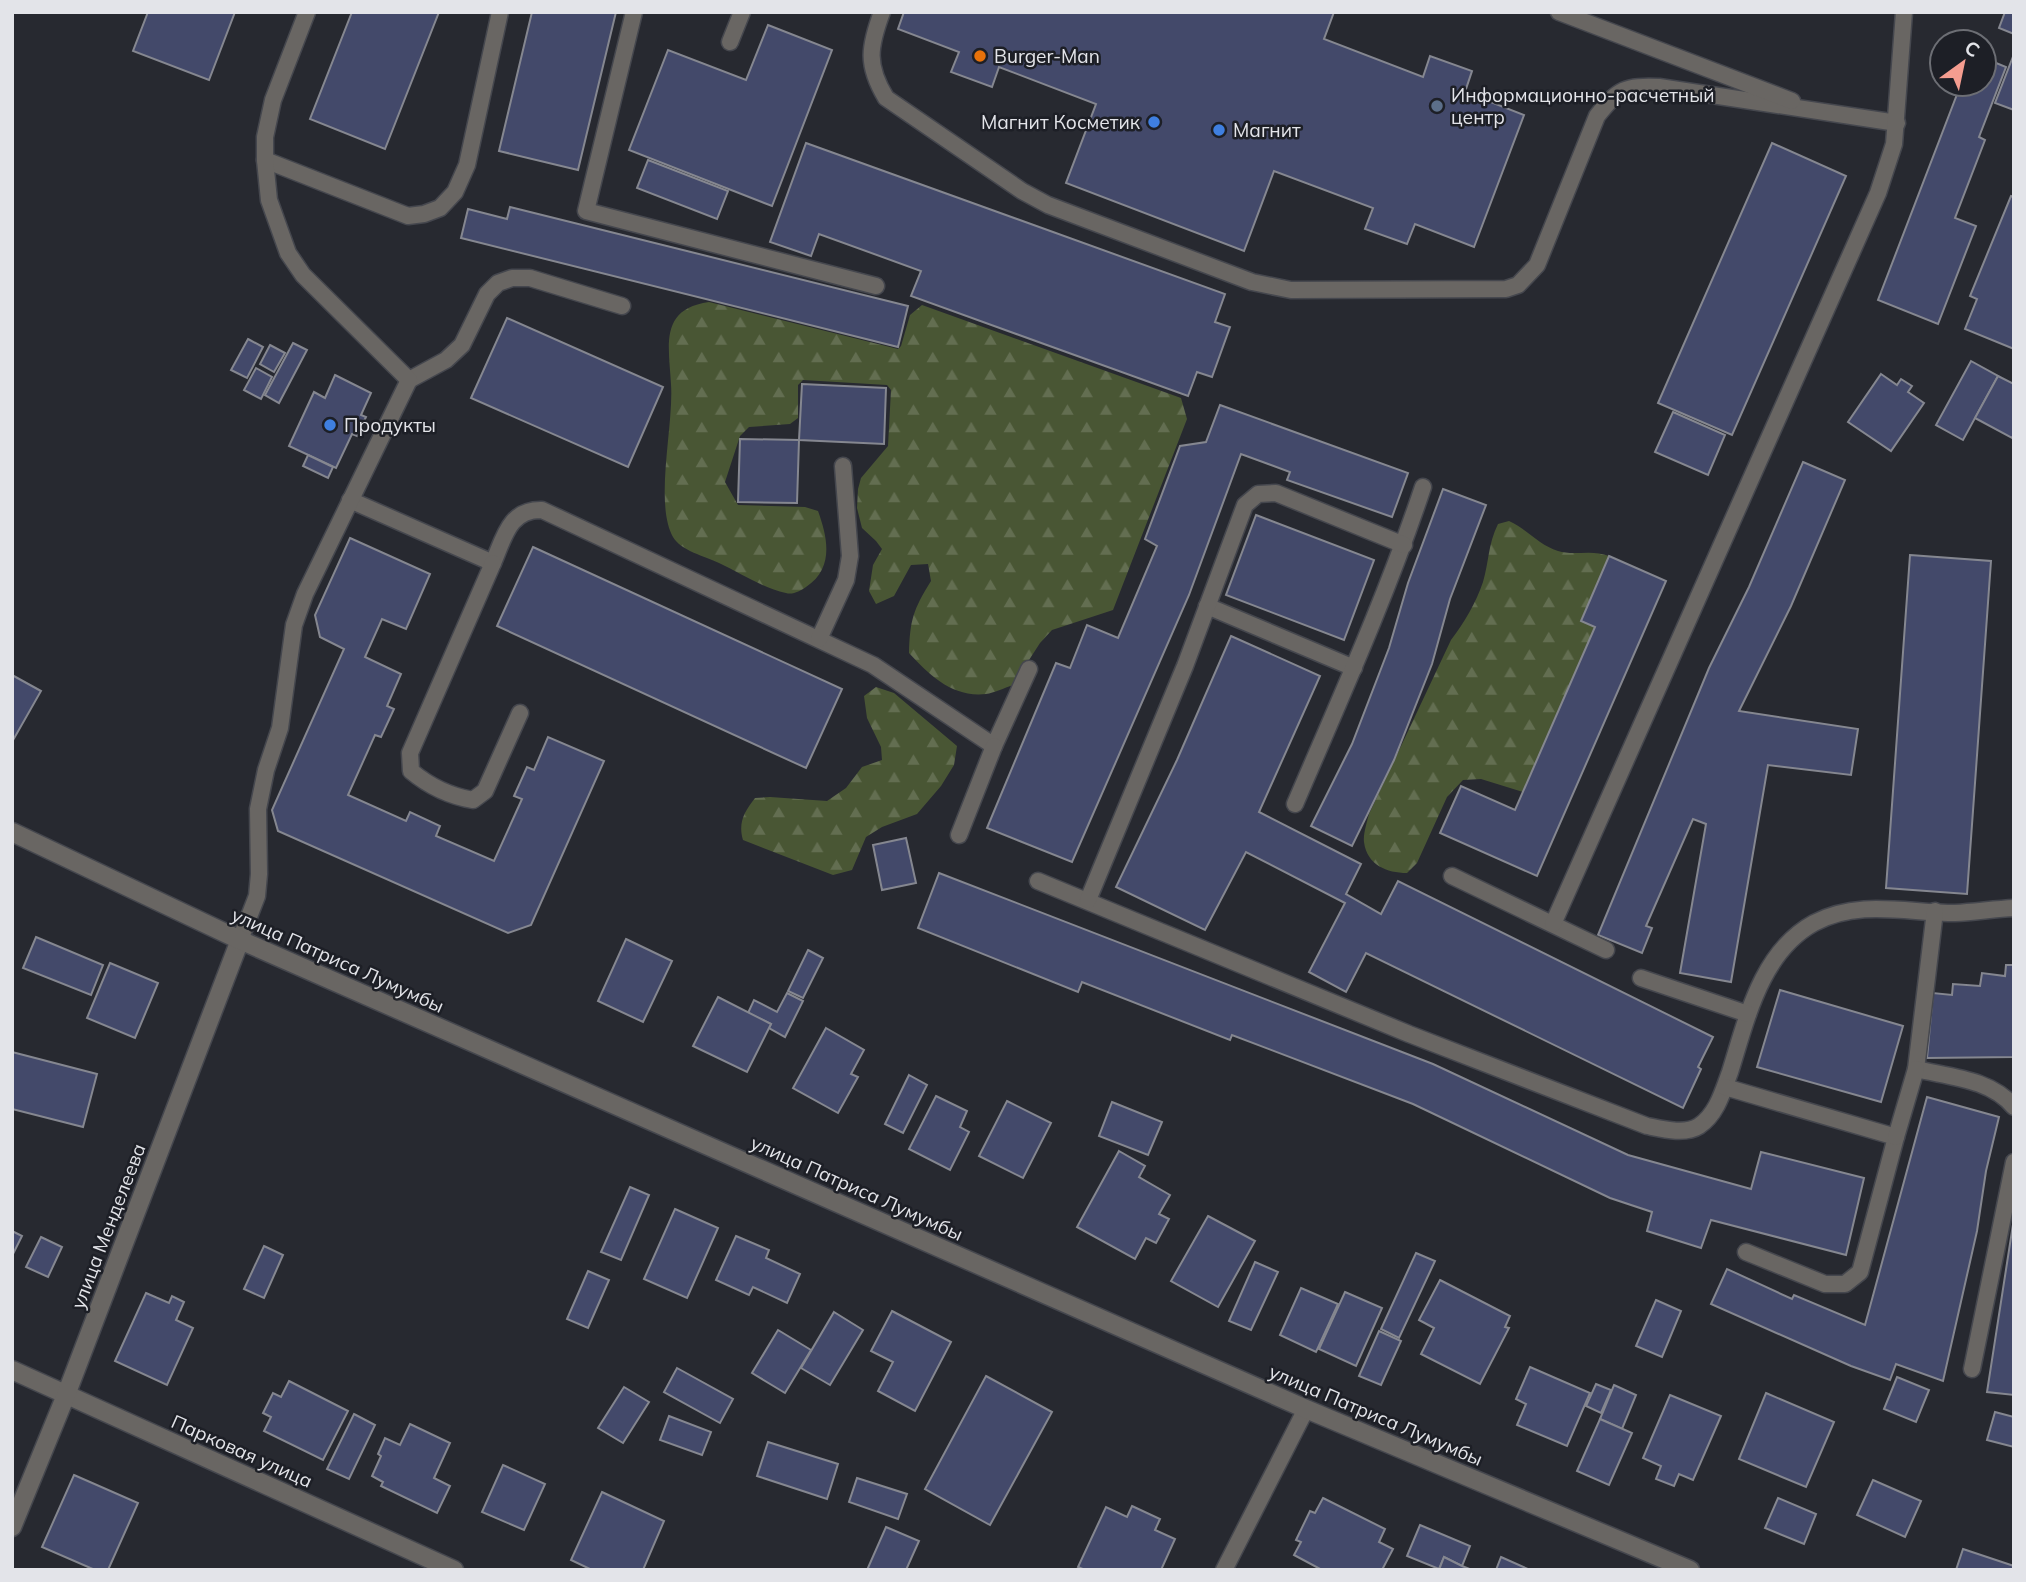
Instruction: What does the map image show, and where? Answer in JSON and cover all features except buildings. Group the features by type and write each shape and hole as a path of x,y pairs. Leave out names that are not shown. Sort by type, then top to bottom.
{"street":[{"name":"улица Патриса Лумумбы","path":"12,832 240,940 1306,1409 1690,1570"},
{"name":"улица Менделеева","path":"12,1527 66,1395 240,940"},
{"name":"Парковая улица","path":"12,1370 454,1570"}],"lane":[{"path":"307,12 273,100 265,137 270,200 288,253 303,275 409,380"},
{"path":"265,160 408,216 440,208 455,192 467,165 500,12"},
{"path":"634,12 586,211 876,286"},
{"path":"730,42 742,12"},
{"path":"881,12 872,40 871,65 876,81 886,97 1021,191 1048,205 1252,282 1291,290 1506,289 1518,285 1537,265 1597,116 1612,96 1632,86 1659,87 1897,123"},
{"path":"1559,12 1824,114"},
{"path":"1553,925 1878,193 1894,144 1904,12"},
{"path":"240,940 257,896 258,809 266,770 280,728 294,625 305,594 409,380 446,359 462,345 487,294 498,283 512,278 530,278 622,306"},
{"path":"819,639 846,580 850,556 843,466"},
{"path":"1294,804 1354,668 1404,545 1423,487"},
{"path":"1088,900 1245,505 1258,494 1276,493 1404,545"},
{"path":"350,500 493,563"},
{"path":"520,713 485,791 473,800 456,797 425,783 411,771 410,753 509,527 519,514 542,510 873,665 993,746"},
{"path":"1207,606 1354,668"},
{"path":"959,835 993,746 1029,669"},
{"path":"1452,876 1606,950"},
{"path":"1038,881 1409,1034 1647,1126 1676,1131 1698,1127 1720,1102 1748,1014 1772,962 1788,941 1814,923 1847,910 1881,908 1955,913 2014,908"},
{"path":"1746,1252 1825,1284 1845,1284 1860,1272 1916,1069 1935,912"},
{"path":"1641,978 1748,1014"},
{"path":"1916,1069 1989,1086 2014,1107"},
{"path":"1725,1087 1896,1137"},
{"path":"1972,1369 2014,1162"},
{"path":"1224,1570 1306,1409"}],"green space":[{"path":"709,302 898,349 910,315 922,305 1181,398 1187,419 1113,610 1052,630 1040,643 1013,685 989,693 974,694 952,689 933,677 909,653 910,632 916,608 931,581 928,564 911,565 894,596 876,604 869,591 873,565 882,549 862,528 857,508 858,489 861,478 888,446 891,390 887,385 803,380 798,385 798,418 790,424 749,427 740,436 725,482 738,505 805,507 818,511 826,542 825,562 815,579 806,587 791,593 777,591 682,546 673,537 665,505 671,401 670,331 682,312"},
{"path":"1509,521 1558,551 1609,556 1581,620 1595,627 1523,792 1481,779 1463,780 1447,797 1417,863 1407,873 1385,869 1369,857 1366,850 1364,835 1369,814 1451,640 1477,598 1498,524"},
{"path":"876,687 894,693 957,746 954,765 941,786 917,814 882,827 866,837 852,870 833,875 743,840 743,818 755,798 827,801 846,788 862,767 882,760 881,747 867,718 864,696"}],"place":[{"name":"Burger-Man","path":"980,56"},
{"name":"Информационно-расчетный центр","path":"1437,106"},
{"name":"Магнит Косметик","path":"1154,122"},
{"name":"Магнит","path":"1219,130"},
{"name":"Продукты","path":"330,425"}]}
